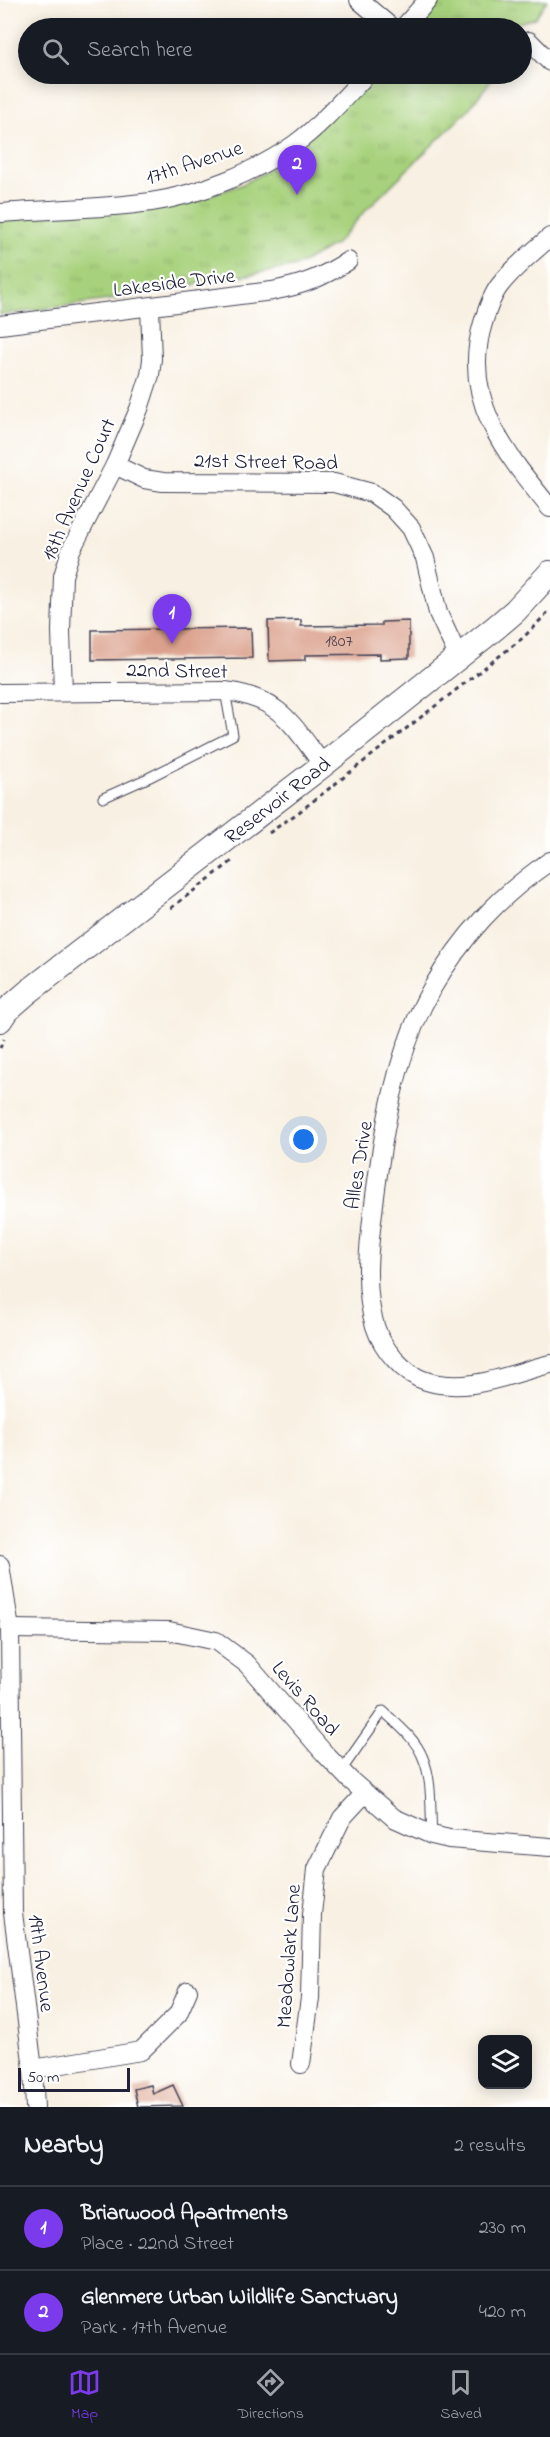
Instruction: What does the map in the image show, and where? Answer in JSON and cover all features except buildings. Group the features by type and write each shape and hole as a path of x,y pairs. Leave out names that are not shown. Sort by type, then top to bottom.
{"street":[{"path":"359,0 380,18"},
{"path":"412,18 428,0"},
{"path":"532,45 550,62"},
{"name":"17th Avenue","path":"0,213 151,202 230,179 258,166 295,144 358,84"},
{"path":"550,237 499,286 487,310 478,340 476,369 480,396 498,438 550,508"},
{"name":"Lakeside Drive","path":"0,325 150,308 300,286 323,277 348,261"},
{"name":"18th Avenue Court","path":"63,692 61,631 63,576 71,550 115,465 139,409 150,375 152,350 150,308"},
{"name":"21st Street Road","path":"115,465 144,479 163,482 334,483 372,493 393,508 411,528 425,558 438,613 458,656"},
{"name":"Reservoir Road","path":"0,1020 6,1011 28,992 323,765 515,611 550,573"},
{"name":"22nd Street","path":"0,693 225,691 247,694 273,706 293,725 323,765"},
{"name":"Alles Drive","path":"550,861 515,885 491,908 447,964 430,992 416,1023 393,1094 379,1165 369,1245 368,1285 375,1326 387,1350 406,1370 424,1381 448,1386 473,1385 550,1364"},
{"name":"19th Avenue","path":"0,1565 10,1629 5,1824 13,1914 33,2069 35,2107"},
{"name":"Levis Road","path":"10,1629 169,1631 216,1641 247,1664 341,1771 394,1818 432,1835 468,1842 550,1847"},
{"name":"Meadowlark Lane","path":"301,2064 310,1998 312,1914 317,1869 342,1818 365,1793"},
{"path":"33,2069 141,2051 178,2014 188,1991"}],"lane":[{"path":"103,798 233,735 225,691"},
{"path":"341,1771 383,1711 406,1733 423,1757 428,1776 432,1835"}],"green space":[{"path":"434,0 547,0 532,19 419,18"},
{"path":"363,84 488,84 468,110 364,212 336,244 297,266 116,299 0,315 0,219 196,200 243,184 268,170"}],"place":[{"name":"Glenmere Urban Wildlife Sanctuary","path":"297,195"},
{"name":"Briarwood Apartments","path":"172,644"}]}
